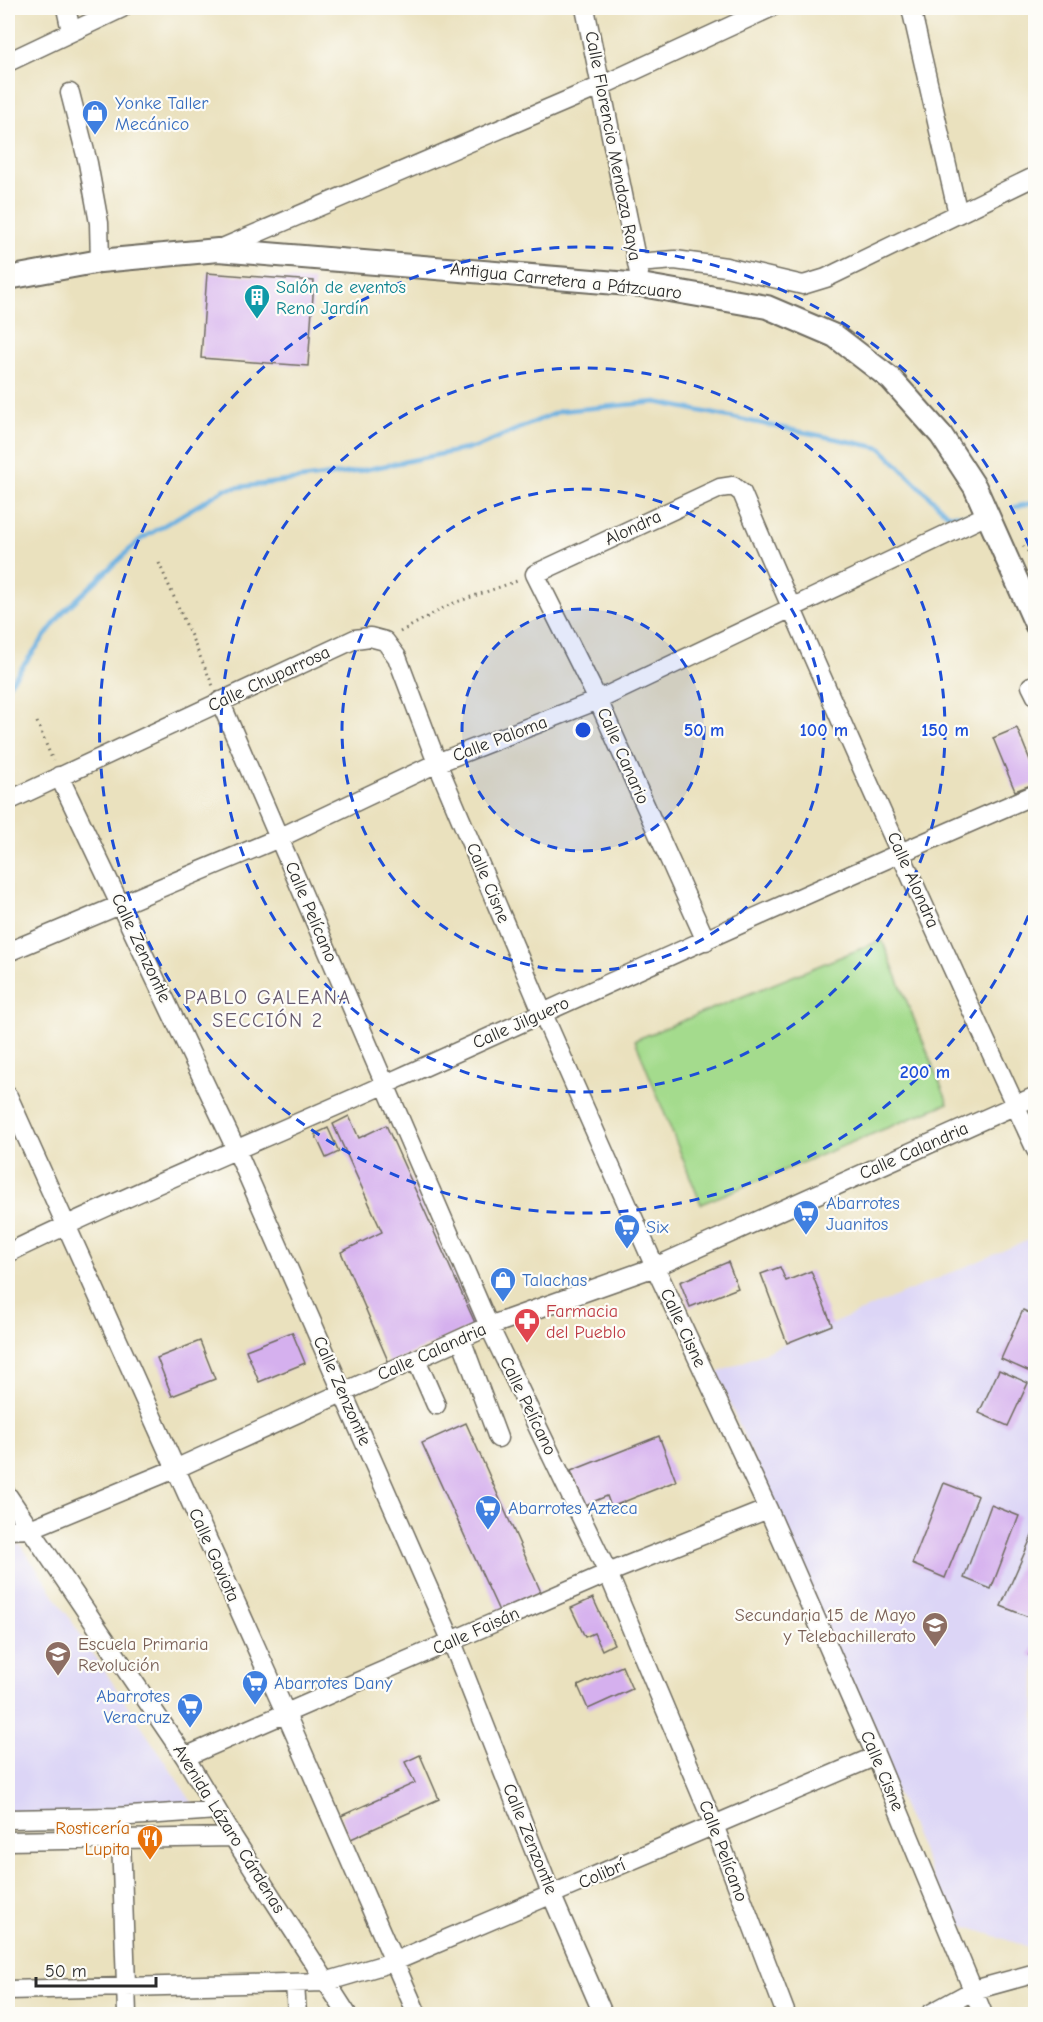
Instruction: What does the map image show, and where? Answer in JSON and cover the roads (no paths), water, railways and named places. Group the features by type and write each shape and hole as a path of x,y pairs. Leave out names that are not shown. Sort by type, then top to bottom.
{"main road":[{"name":"Antigua Carretera a Pátzcuaro","path":"8,278 100,261 218,250 639,274 767,307 835,336 891,379 941,435 975,487 1035,624"}],"street":[{"path":"66,8 71,31"},
{"path":"8,62 122,8"},
{"name":"Calle Florencio Mendoza Raya","path":"585,8 639,274"},
{"path":"218,250 601,86 770,8"},
{"path":"911,8 958,214"},
{"path":"70,93 88,163 99,223 100,261"},
{"path":"639,274 675,260 726,267 802,285 826,278 1035,176"},
{"name":"Alondra","path":"535,574 720,488 733,486"},
{"name":"Calle Alondra","path":"733,486 742,493 791,609 1035,1150"},
{"name":"Calle Paloma","path":"8,952 279,838 437,763 598,700 987,515"},
{"name":"Calle Canario","path":"535,574 598,700 706,941"},
{"name":"Calle Chuparrosa","path":"8,801 355,639 370,637 385,641"},
{"name":"Calle Cisne","path":"385,641 397,657 437,763 543,1014 655,1267 768,1509 876,1756 983,2014"},
{"name":"Calle Pelícano","path":"220,701 489,1326 608,1573 714,1825 786,2014"},
{"name":"Calle Zenzontle","path":"59,776 236,1149 452,1642 552,1896 603,2014"},
{"name":"Calle Jilguero","path":"8,1253 65,1225 543,1014 900,852 1035,794"},
{"name":"Calle Gaviota","path":"8,1096 286,1714 417,2014"},
{"name":"Calle Calandria","path":"8,1530 30,1529 175,1469 489,1326 655,1267 1035,1096"},
{"path":"461,1339 498,1438"},
{"path":"416,1359 436,1405"},
{"name":"Avenida Lázaro Cárdenas","path":"8,1496 186,1757 233,1837 325,1982 348,2014"},
{"name":"Calle Faisán","path":"186,1757 608,1573 768,1509"},
{"name":"Colibrí","path":"8,1990 325,1982 393,1962 876,1756"},
{"path":"8,1819 116,1817 217,1810"},
{"path":"116,1817 121,1838 128,2014"},
{"path":"8,1841 233,1837"},
{"path":"930,2014 974,1990 1035,1973"},
{"path":"295,1984 297,2014"}],"waterway":[{"path":"8,686 63,612 141,539 225,489 354,472 476,447 560,411 656,402 881,448 947,514 970,516"},
{"path":"1015,507 1036,502"}],"place":[{"name":"Yonke Taller Mecánico","path":"95,136"},
{"name":"Salón de eventos Reno Jardín","path":"257,320"},
{"name":"Abarrotes Juanitos","path":"806,1236"},
{"name":"Six","path":"627,1250"},
{"name":"Talachas","path":"503,1303"},
{"name":"Farmacia del Pueblo","path":"527,1344"},
{"name":"Abarrotes Azteca","path":"488,1531"},
{"name":"Secundaria 15 de Mayo y Telebachillerato","path":"935,1648"},
{"name":"Escuela Primaria Revolución","path":"58,1677"},
{"name":"Abarrotes Dany","path":"255,1706"},
{"name":"Abarrotes Veracruz","path":"190,1729"},
{"name":"Rosticería Lupita","path":"150,1861"}],"district":[{"name":"PABLO GALEANA SECCIÓN 2","path":"268,1008"}]}
